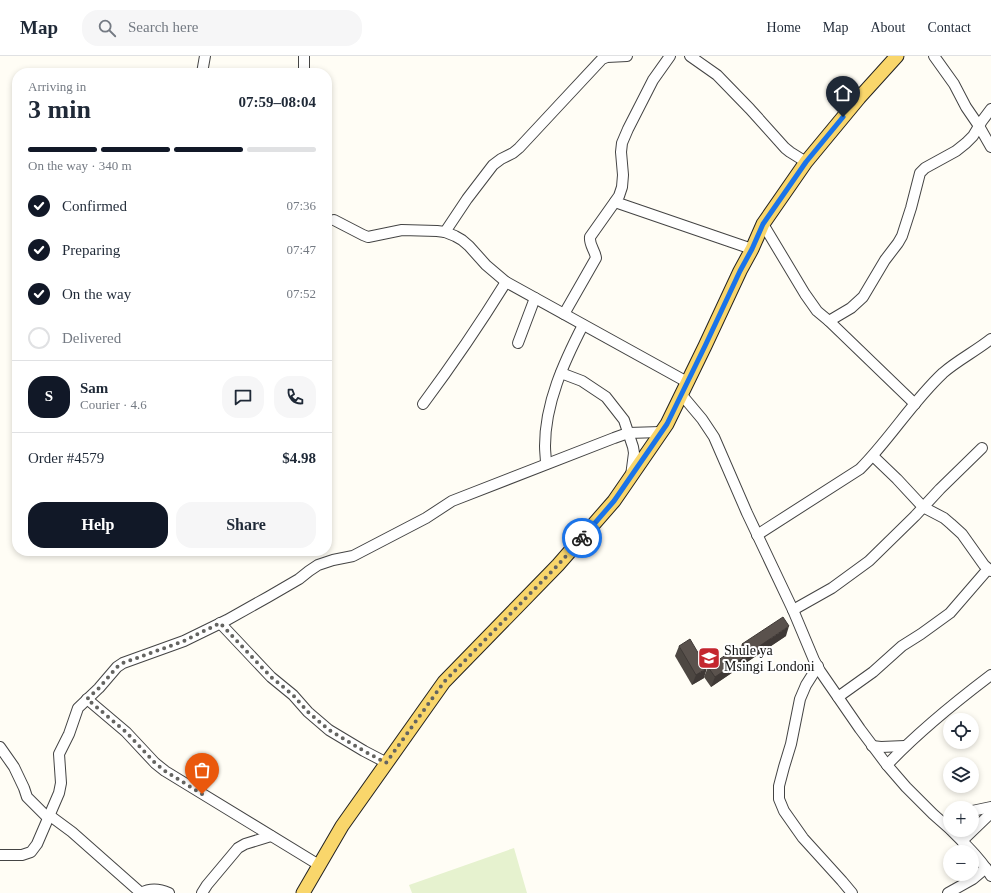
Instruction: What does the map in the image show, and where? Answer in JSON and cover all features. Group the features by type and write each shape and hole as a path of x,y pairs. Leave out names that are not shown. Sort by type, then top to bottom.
{"main road":[{"path":"303,893 342,826 444,682 558,565 614,501 667,424 763,224 806,162 859,98 897,56"}],"street":[{"path":"203,68 205,56"},
{"path":"304,56 304,68"},
{"path":"445,232 467,199 494,165 519,148 602,60 607,57 627,56"},
{"path":"564,314 596,258 596,254 589,241 590,237 619,196 622,187 623,175 621,152 622,143 653,80 670,56"},
{"path":"690,56 717,75 782,145 806,162"},
{"path":"934,56 950,78 991,147"},
{"path":"829,321 851,308 863,297 885,260 898,243 902,236 921,171 961,148 973,136 991,109"},
{"path":"615,202 752,249"},
{"path":"334,220 368,237 402,230 437,231 455,236 469,246 486,265 506,282 583,325 684,388 714,437 818,666 872,746 887,765 906,787 943,820"},
{"path":"763,224 805,294 817,311 915,404"},
{"path":"423,404 446,374 506,282"},
{"path":"518,343 535,298"},
{"path":"546,464 546,427 552,398 567,356 583,325"},
{"path":"758,535 860,470 944,372 991,339"},
{"path":"561,373 582,381 606,397 624,420 634,453 630,478"},
{"path":"0,855 22,855 31,852 37,844 59,793 61,783 59,754 69,734 78,708 99,688 117,667 123,663 184,641 268,597 299,579 318,565 353,556 426,518 452,501 628,433 661,432"},
{"path":"793,610 832,588 869,561 982,448"},
{"path":"838,697 873,672 902,646 950,613 989,570 980,560 962,534 944,518 923,507 897,478 873,456"},
{"path":"220,623 271,677 293,695 308,712 329,730 386,763"},
{"path":"818,666 806,685 800,699 791,744 779,786 780,799 784,811 803,838 852,893"},
{"path":"887,765 905,746 951,706 991,675"},
{"path":"87,699 126,732 155,763 165,771 319,866"},
{"path":"872,746 905,746"},
{"path":"0,747 14,767 27,797 48,816 72,832 141,893 154,890 162,890 169,893"},
{"path":"979,809 991,807"},
{"path":"962,841 991,813"},
{"path":"202,893 207,884 238,848 245,844 271,836"},
{"path":"948,893 989,872 958,837"}],"green space":[{"path":"514,848 527,893 412,893 409,885"}],"building":[{"path":"783,617 789,626 748,654 742,644"},
{"path":"690,639 707,668 696,675 679,646"},
{"path":"736,648 743,658 715,677 708,667"}],"way so far":[{"path":"202,794 175,778 155,763 126,732 87,699 99,688 117,667 123,663 184,641 220,623 271,677 293,695 308,712 329,730 386,763 444,682 558,565 582,538"}],"place":[{"name":"Shule ya Msingi Londoni","path":"709,658"}],"route":[{"path":"582,538 614,501 667,424 763,224 806,162 843,117"}]}
